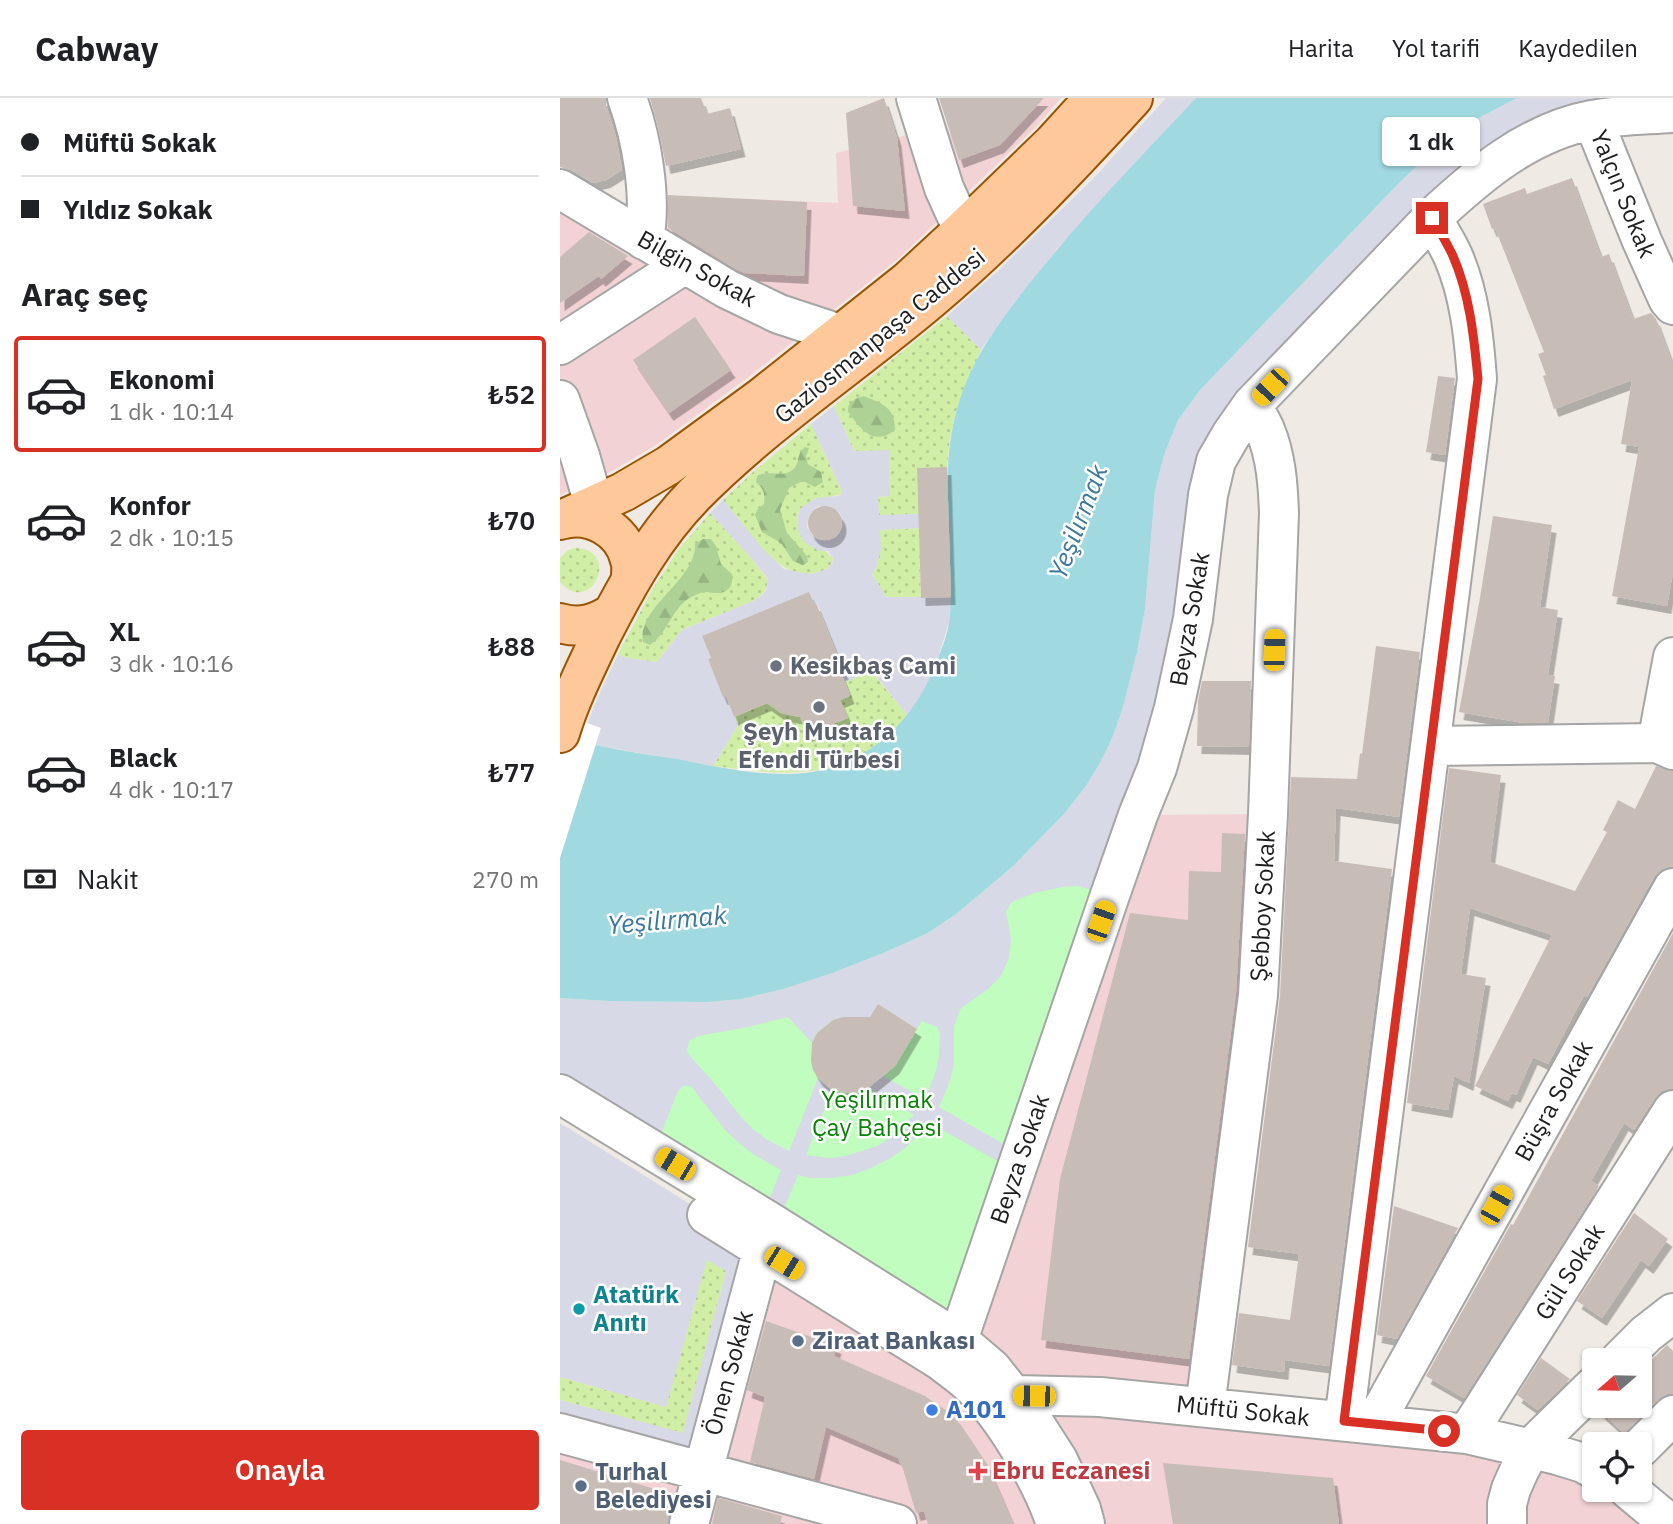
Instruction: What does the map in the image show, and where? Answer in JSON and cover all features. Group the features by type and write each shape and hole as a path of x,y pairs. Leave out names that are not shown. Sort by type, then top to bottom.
{"main road":[{"name":"Gaziosmanpaşa Caddesi","path":"574,514 623,492 669,465 762,397 909,280 1053,143 1094,98"},
{"name":"Gaziosmanpaşa Caddesi","path":"561,731 572,696 631,577 659,535 694,496 779,419 930,300 1075,162 1133,98"},
{"path":"574,514 601,522 614,532 625,545 631,561 631,577"},
{"path":"560,623 585,626 600,622 613,613"}],"street":[{"path":"627,98 640,152 645,188 647,222 644,240"},
{"path":"916,98 944,188 963,230"},
{"name":"Beyza Sokak","path":"958,1339 1114,883 1157,768 1174,708 1193,619 1208,495 1216,461 1231,435 1252,405 1432,218 1495,164 1514,151 1557,131 1593,120 1673,113"},
{"name":"Yalçın Sokak","path":"1593,120 1642,241 1673,305"},
{"name":"Bilgin Sokak","path":"560,189 727,289 779,314 840,334"},
{"path":"1359,1423 1430,746 1478,379 1473,329 1465,291 1454,258 1432,218"},
{"path":"560,345 685,264"},
{"path":"560,400 580,456 574,514"},
{"name":"Şebboy Sokak","path":"1205,1408 1258,995 1268,814 1279,513 1272,453 1265,430 1252,405"},
{"path":"1430,746 1665,746 1673,657"},
{"name":"Büşra Sokak","path":"1359,1423 1673,888"},
{"path":"560,1094 766,1235 972,1386 1031,1418 1058,1460 1081,1509 1085,1524"},
{"name":"Gül Sokak","path":"1467,1434 1673,1110"},
{"path":"560,1123 958,1339 992,1369 1008,1431 1033,1473 1056,1524"},
{"name":"Önen Sokak","path":"689,1524 766,1235"},
{"path":"1632,1348 1673,1313"},
{"name":"Müftü Sokak","path":"1001,1401 1100,1397 1467,1434 1582,1463"},
{"path":"1507,1524 1507,1504 1511,1489 1531,1448 1582,1398"},
{"path":"1652,1436 1673,1415"},
{"path":"560,1433 703,1471 802,1511 897,1524"},
{"path":"1644,1502 1670,1524"}],"shaded area":[{"path":"1014,98 1061,98 1036,127 898,259 747,378 656,445 612,471 560,495 560,189 644,240 658,204 748,208 750,199 838,203 836,153 946,125 950,134 1017,110"},
{"path":"1166,98 1196,98 1056,250 981,350 947,316 1093,179"},
{"path":"1517,98 1673,98 1557,131 1252,405 1110,895 1077,886 1063,887 1034,893 1012,902 1006,911 1011,939 1009,958 1001,976 961,1008 954,1026 954,1064 939,1107 1021,1154 1015,1171 930,1123 905,1148 871,1168 852,1175 831,1178 798,1175 777,1226 762,1217 781,1170 753,1154 725,1130 691,1086 684,1086 678,1091 654,1151 560,1094 560,998 707,1002 741,999 783,989 883,953 926,934 956,914 1012,867 1063,815 1086,786 1101,761 1123,707 1145,609 1155,490 1164,455 1178,420 1200,390 1400,182 1433,151 1469,123","holes":["878,1004 917,1029 922,1021 937,1027 940,1033 935,1074 925,1099 881,1075 868,1088 914,1115 877,1146 846,1156 829,1158 806,1155 832,1090 818,1078 789,1151 753,1129 687,1050 689,1041 698,1036 788,1017 812,1043 817,1033 833,1020 843,1017 868,1022"]},
{"path":"834,406 854,451 889,450 890,496 878,497 879,515 919,514 919,528 880,530 881,550 872,574 886,597 951,597 949,622 935,668 908,716 872,671 845,682 841,673 844,672 817,603 814,604 809,593 702,636 711,658 708,659 738,725 713,766 595,745 600,728 588,723 618,654 626,658 657,662 682,630 753,601 766,590 768,579 710,513 723,500 763,549 784,569 813,574 832,564 833,558 828,551 819,551 804,542 797,525 801,508 816,498 838,496 842,491 811,424","holes":["818,506 830,506 840,513 843,525 837,537 826,541 814,538 807,527 809,515"]},
{"path":"1268,814 1205,1407 1582,1467 1582,1502 1644,1502 1670,1524 560,1524 560,1433 755,1273 1138,815"},
{"path":"560,1123 762,1249 703,1471 560,1433 560,1400 683,1433 726,1271 707,1260 666,1407 560,1377"}],"green space":[{"path":"947,316 981,350 956,411 947,467 919,514 879,516 878,497 890,496 889,451 854,451 834,406"},
{"path":"864,396 887,407 893,416 895,430 880,437 863,430 848,409 852,401"},
{"path":"811,424 842,491 841,494 810,503 799,512 797,525 833,558 827,569 804,574 790,570 764,551 723,500"},
{"path":"805,447 809,448 806,457 808,464 821,472 823,482 815,487 800,482 789,488 780,510 787,533 807,556 808,562 803,565 793,561 781,543 762,532 755,515 764,504 764,494 756,482 757,476 791,471"},
{"path":"710,513 768,580 765,590 753,601 682,630 657,662 626,658 618,654 652,590 678,550"},
{"path":"919,528 921,598 886,597 872,574 880,547 880,530"},
{"path":"703,539 711,539 716,546 721,564 732,574 731,586 723,592 703,592 688,599 656,640 650,645 643,642 643,629 648,617 687,570 695,544"},
{"path":"574,548 589,551 597,558 599,568 597,579 591,587 582,592 572,591 560,582 560,558"},
{"path":"871,671 908,716 876,746 838,765 818,770 776,772 713,766 738,725 734,717 772,701 847,718 840,700 850,695 845,682"},
{"name":"Yeşilırmak Çay Bahçesi","path":"1138,815 958,1340 560,1094 560,998"},
{"path":"707,1259 726,1271 683,1433 560,1400 560,1377 666,1407"}],"water":[{"name":"Yeşilırmak","path":"1196,98 1517,98 1469,123 1433,151 1400,182 1200,390 1178,420 1164,455 1155,490 1145,609 1137,652 1113,736 1086,786 1063,815 1012,867 956,914 926,934 832,973 783,989 741,999 707,1002 560,998 560,734 596,745 726,768 796,774 835,766 856,757 892,731 921,695 948,630 951,599 949,451 957,408 971,371 1002,320 1048,260"}],"pier":[{"path":"560,714 601,728 560,858"}],"building":[{"path":"560,98 606,98 622,170 606,180 593,183 560,167"},
{"path":"650,98 701,98 707,114 730,108 741,149 666,166"},
{"path":"884,98 897,138 905,211 853,206 846,113"},
{"path":"939,98 1044,98 1000,145 959,160"},
{"path":"1572,178 1601,257 1609,254 1633,319 1651,313 1656,319 1673,365 1673,572 1667,606 1612,596 1639,447 1621,444 1632,380 1554,409 1538,354 1544,352 1483,204 1525,188 1527,194"},
{"path":"668,195 807,202 804,276 745,273 737,270 668,228"},
{"path":"589,232 628,256 601,279 599,276 560,303 560,257"},
{"path":"695,317 731,370 669,413 633,360"},
{"path":"1438,376 1455,378 1445,455 1426,452"},
{"path":"947,467 951,597 921,598 917,468"},
{"path":"825,506 837,511 842,523 837,535 825,540 813,535 808,523 813,511"},
{"path":"1493,516 1552,525 1540,607 1558,610 1548,675 1555,676 1548,723 1524,723 1459,712"},
{"name":"Kesikbaş Cami","path":"809,592 844,672 841,673 850,696 840,700 848,718 807,734 800,717 781,713 767,703 734,717 726,696 723,697 702,636"},
{"path":"1376,646 1420,652 1399,817 1336,808 1334,861 1392,869 1329,1366 1285,1360 1284,1372 1232,1365 1239,1313 1290,1320 1299,1254 1248,1247 1280,996 1291,777 1357,779"},
{"path":"1202,681 1251,681 1249,747 1197,746 1198,701"},
{"path":"1656,766 1673,771 1673,866 1662,869 1654,877 1587,997 1584,995 1548,1064 1533,1057 1516,1095 1512,1093 1508,1101 1475,1086 1552,935 1470,908 1461,974 1486,978 1469,1083 1454,1076 1448,1110 1407,1103 1449,768 1501,775 1490,862 1575,891 1607,832 1603,830 1618,800 1635,809"},
{"path":"1222,833 1245,834 1236,993 1189,1359 1041,1340 1060,1179 1130,913 1188,920 1189,871 1221,872"},
{"path":"1673,933 1673,1088 1662,1091 1655,1098 1634,1130 1624,1123 1591,1181 1599,1186 1464,1398 1426,1376 1511,1224 1513,1225"},
{"path":"878,1004 917,1029 895,1066 868,1088 850,1093 832,1090 813,1070 812,1043 817,1033 833,1020 843,1017 870,1017"},
{"path":"1394,1206 1458,1228 1397,1339 1377,1335"},
{"path":"1634,1213 1668,1239 1649,1266 1641,1260 1602,1318 1577,1301"},
{"path":"766,1321 837,1346 834,1356 925,1396 947,1411 961,1425 987,1464 1013,1524 928,1524 924,1511 916,1513 898,1458 826,1427 814,1479 750,1462 765,1397 747,1390"},
{"path":"1667,1345 1673,1351 1673,1394 1667,1394 1652,1406 1652,1359"},
{"path":"1541,1358 1570,1379 1538,1410 1517,1395"},
{"path":"1608,1418 1639,1418 1625,1432"},
{"path":"560,1460 674,1495 668,1524 560,1524"},
{"path":"1163,1463 1333,1478 1339,1524 1173,1524"},
{"path":"718,1498 782,1516 780,1524 712,1524"}],"place":[{"name":"Kesikbaş Cami","path":"776,666"},
{"name":"Şeyh Mustafa Efendi Türbesi","path":"819,707"},
{"name":"Atatürk Anıtı","path":"579,1309"},
{"name":"Ziraat Bankası","path":"798,1341"},
{"name":"A101","path":"932,1410"},
{"name":"Ebru Eczanesi","path":"978,1471"},
{"name":"Turhal Belediyesi","path":"581,1486"}],"route":[{"path":"1432,218 1454,258 1465,291 1473,329 1478,379 1344,1421 1444,1431"}]}
